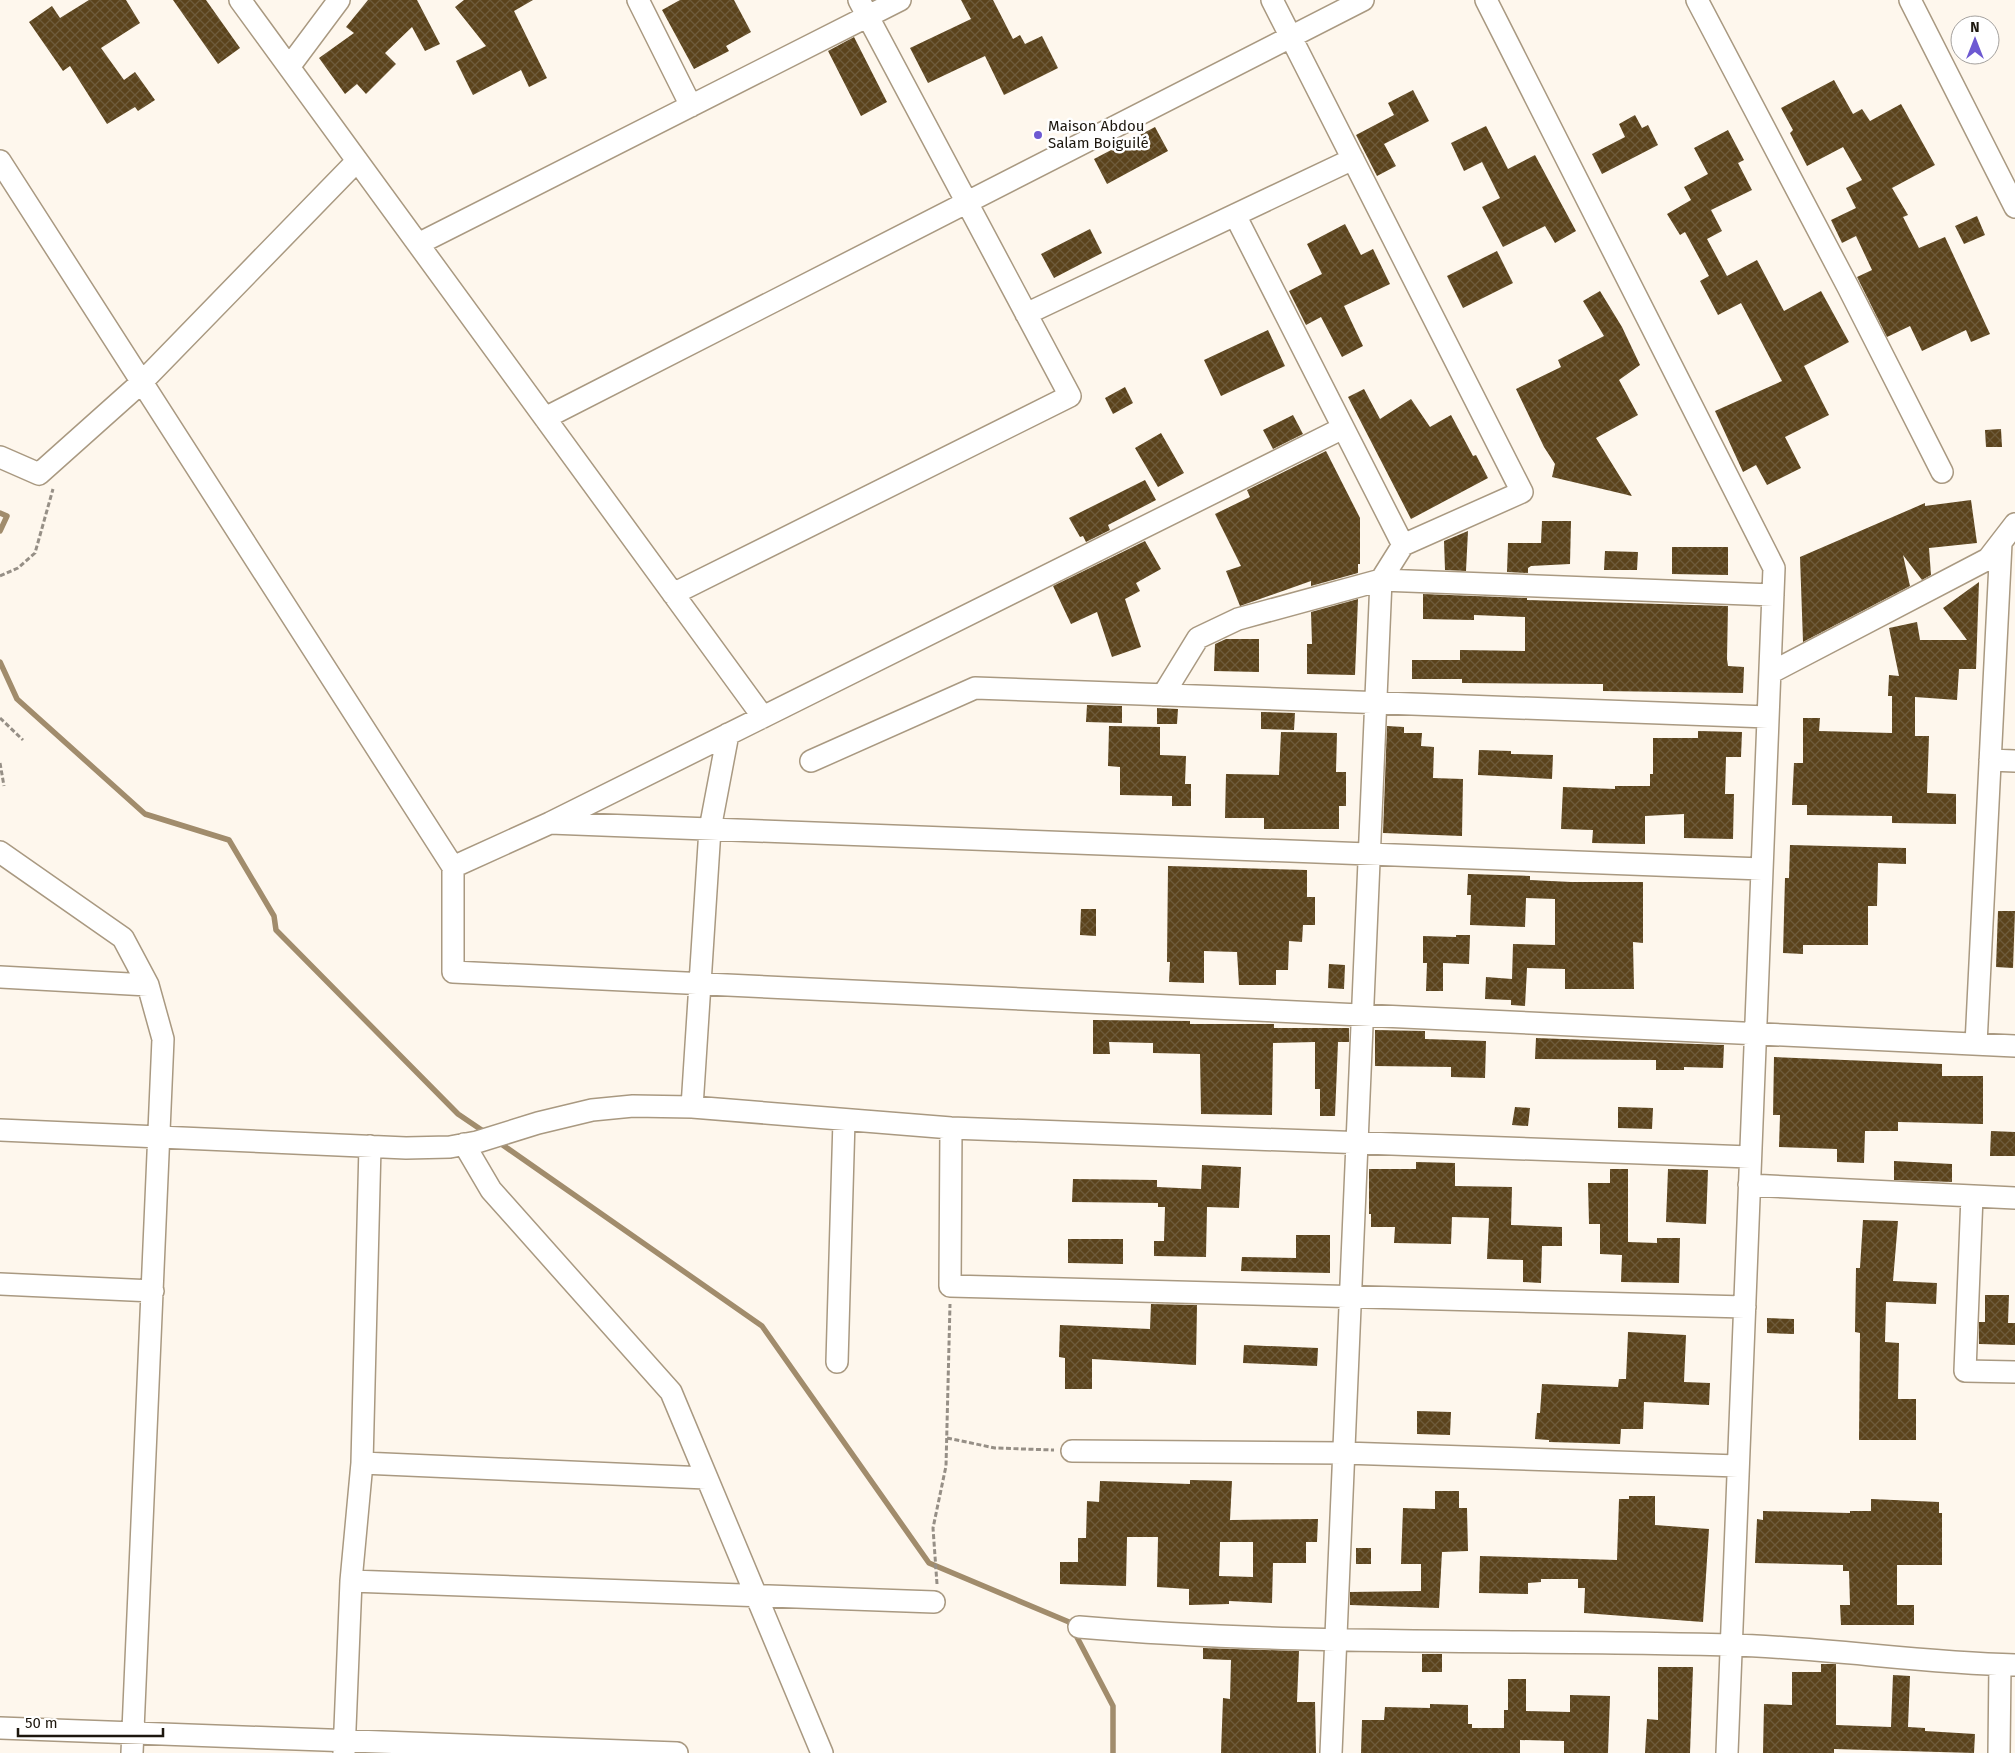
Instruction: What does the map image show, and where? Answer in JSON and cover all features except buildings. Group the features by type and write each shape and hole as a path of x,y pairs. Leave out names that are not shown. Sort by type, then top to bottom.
{"street":[{"path":"240,0 763,717"},
{"path":"289,67 339,0"},
{"path":"638,0 691,106"},
{"path":"418,244 691,106 864,8 900,0"},
{"path":"1272,0 1522,492 1403,545 1381,580 1331,1753"},
{"path":"545,418 1363,0"},
{"path":"1486,0 1774,568 1727,1753"},
{"path":"1697,0 1848,286 1942,472"},
{"path":"1910,0 2015,207"},
{"path":"673,594 1070,396 864,8"},
{"path":"1026,314 1352,159"},
{"path":"0,161 453,866 453,972 2015,1046"},
{"path":"0,457 39,474 142,382 357,161"},
{"path":"1235,215 1403,545"},
{"path":"453,866 550,823 1343,428"},
{"path":"1770,673 1988,559 2015,524"},
{"path":"1976,1044 1990,760 2006,610 2001,543"},
{"path":"1163,695 1198,638 1238,618 1381,580 1773,595"},
{"path":"811,761 975,688 1768,717"},
{"path":"692,1107 702,984 710,829 728,734"},
{"path":"1990,760 2015,761"},
{"path":"550,823 1762,869"},
{"path":"0,852 123,938 148,985 163,1038 132,1743"},
{"path":"0,976 148,985"},
{"path":"0,1130 370,1146 450,1147 592,1110 633,1106 692,1107 951,1128 1750,1157"},
{"path":"837,1362 844,1120"},
{"path":"951,1128 950,1286 1745,1307"},
{"path":"471,1143 491,1190 671,1392 822,1753"},
{"path":"344,1747 351,1581 362,1463 370,1146"},
{"path":"1749,1185 2015,1198"},
{"path":"1972,1196 1964,1370 2015,1372"},
{"path":"0,1284 153,1291"},
{"path":"1072,1451 1344,1453 1738,1466"},
{"path":"362,1463 706,1478"},
{"path":"351,1581 934,1602"},
{"path":"1079,1626 1148,1633 1336,1641 1731,1645 2007,1665 2000,1753"},
{"path":"0,1728 132,1743 677,1753"}],"path":[{"path":"0,576 18,568 35,553 55,482"},
{"path":"0,718 23,740"},
{"path":"0,763 4,786"},
{"path":"934,1602 937,1587 933,1528 946,1466 950,1286"},
{"path":"947,1438 995,1448 1072,1451"}],"waterway":[{"path":"0,513 7,516 0,531"},
{"path":"0,662 17,699 145,814 229,840 274,916 276,930 458,1114 486,1133"},
{"path":"497,1141 762,1326 929,1563 1069,1622 1113,1706 1113,1753"}],"place":[{"name":"Maison Abdou Salam Boiguilé","path":"1038,135"}]}
